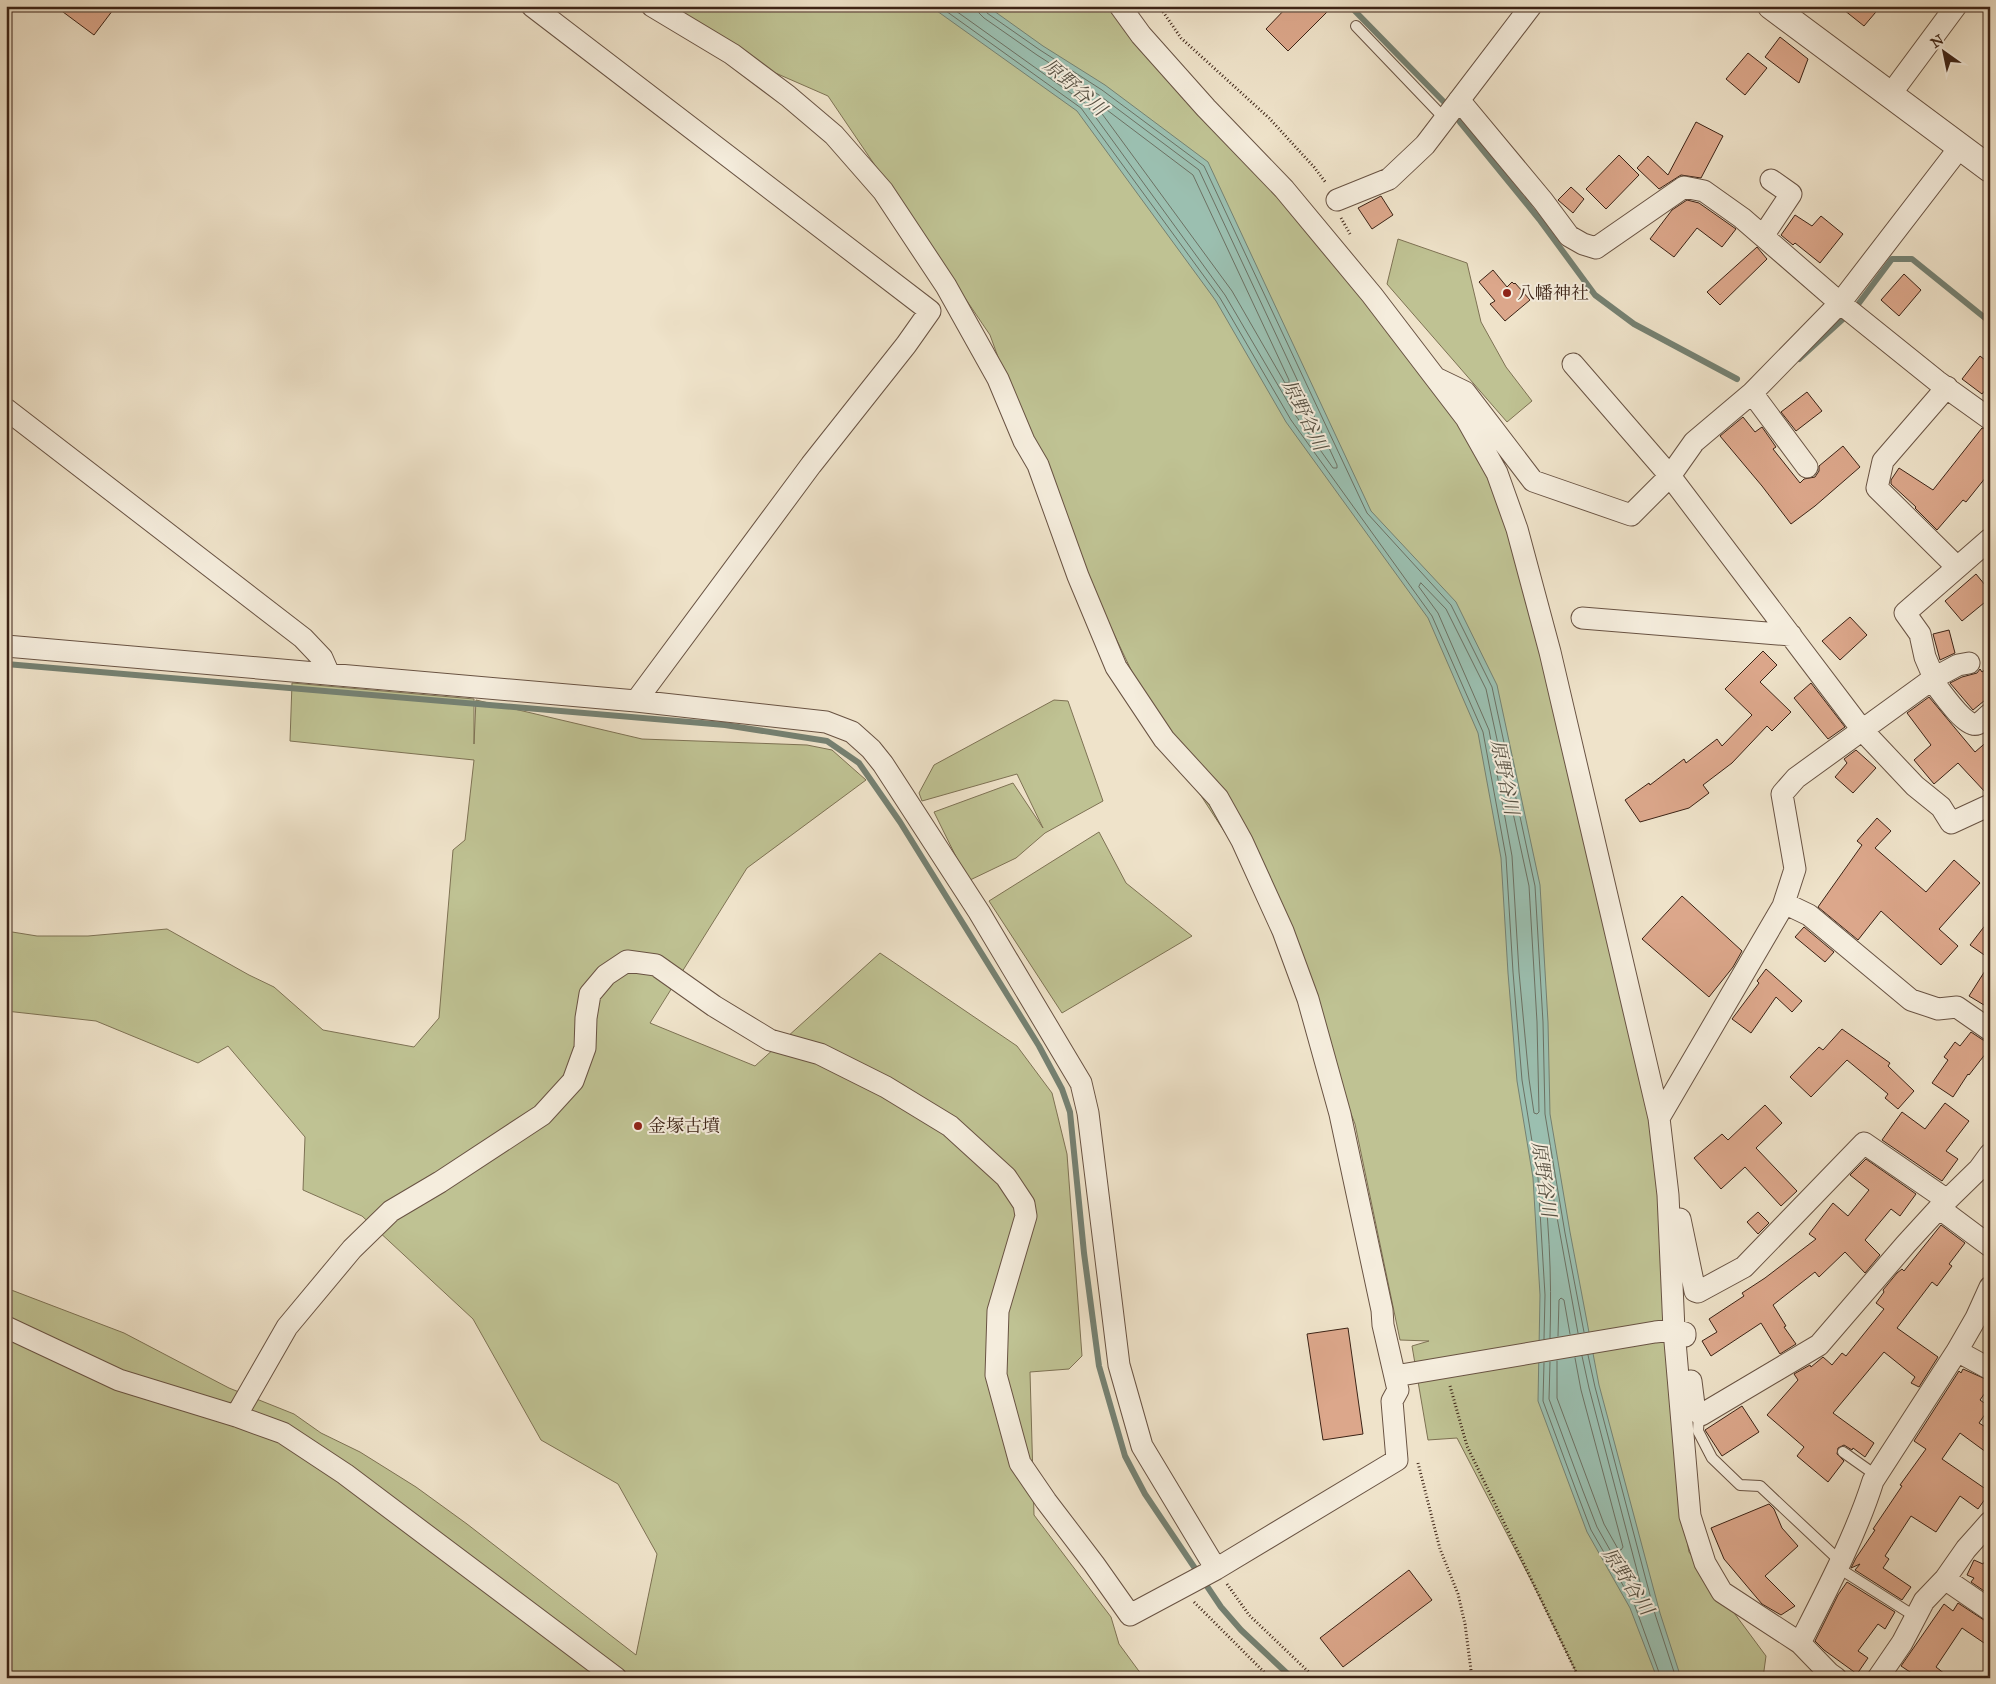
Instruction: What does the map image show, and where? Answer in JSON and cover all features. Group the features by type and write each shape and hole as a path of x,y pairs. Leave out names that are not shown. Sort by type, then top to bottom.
{"street":[{"path":"532,6 930,311 906,345 811,465 636,701"},
{"path":"236,1416 287,1327 352,1249 391,1211 440,1182 542,1115 573,1080 585,1048 586,1018 590,994 606,975 627,961 656,966 714,1006 770,1040 820,1054 886,1087 950,1126 1006,1177 1024,1204 1026,1216 998,1311 996,1376 1020,1463 1130,1615 1216,1568 1397,1460 1392,1401 1398,1390 1340,1114 1308,999 1283,931 1242,841 1218,798 1164,739 1116,667 1078,576 1038,465 1024,440 998,379 946,286 894,207 865,169 834,135 788,96 732,54 652,6"},
{"path":"1120,6 1141,35 1193,94 1284,189 1372,295 1466,418 1497,473 1517,529 1550,652 1659,1118 1668,1195 1665,1331 1690,1516 1705,1563 1722,1592 1800,1643 1836,1678"},
{"path":"1337,200 1389,179 1425,145 1531,6"},
{"path":"1771,6 1990,169"},
{"path":"1890,95 1956,6"},
{"path":"1459,100 1544,201 1569,236 1583,244 1596,248 1684,187 1704,191 1742,218 1840,303 1990,419"},
{"path":"1436,378 1465,392 1533,481 1630,515 1670,476 1694,442 1752,393 1840,303 1960,147"},
{"path":"1763,236 1791,194 1771,180"},
{"path":"1573,364 1670,476 1863,730 1915,786 1941,807 1951,823 1990,805"},
{"path":"1947,387 1883,461 1877,488 1957,567"},
{"path":"1752,393 1807,467"},
{"path":"6,409 303,638 322,658 329,674"},
{"path":"1990,539 1905,613 1920,634 1925,657 1933,679 1962,717 1971,725 1977,724 1990,714"},
{"path":"1582,618 1791,636"},
{"path":"6,646 636,701 826,722 852,732 871,749 883,764 978,912 1082,1083 1088,1113 1119,1365 1142,1446 1216,1568"},
{"path":"1659,1118 1784,903 1795,869 1782,794 1796,778 1933,679 1958,665 1969,663"},
{"path":"1784,903 1809,915 1911,1000 1938,1009 1956,1008 1969,1014 1990,1030"},
{"path":"1668,1195 1676,1202 1695,1290 1698,1292 1744,1267 1864,1143 1943,1204 1990,1246"},
{"path":"1395,1376 1665,1331 1685,1333 1694,1405 1701,1415 1819,1345 1943,1204 1979,1169 1990,1154"},
{"path":"1800,1643 1866,1505 1873,1481 1976,1318 1990,1287"},
{"path":"6,1327 119,1380 236,1416 283,1433 345,1474 616,1678"},
{"path":"1956,1351 1990,1369"},
{"path":"1878,1678 1902,1643 1924,1601 1945,1579 1966,1549 1990,1522"},
{"path":"1945,1579 1990,1610"}],"lane":[{"path":"1356,26 1445,119"},
{"path":"1700,1413 1698,1431 1712,1458 1740,1485 1760,1486 1838,1564 1916,1617"},
{"path":"1844,1452 1877,1476"}],"path":[{"path":"1159,6 1181,38 1269,118 1314,167 1337,200 1341,218 1351,235"},
{"path":"1449,1368 1467,1446 1580,1678"},
{"path":"1416,1459 1440,1549 1458,1594 1465,1624 1472,1678"},
{"path":"1216,1568 1249,1615 1315,1678"},
{"path":"1180,1587 1270,1678"}],"shaded area":[{"path":"658,6 1106,6 1277,191 1487,455 1525,557 1659,1118 1683,1519 1689,1552 1766,1656 1763,1678 1579,1678 1532,1582 1457,1438 1428,1440 1412,1346 1429,1341 1400,1340 1355,1124 1269,900 1164,739 1050,500 990,335 828,96 732,54"},
{"path":"1398,239 1467,263 1481,322 1506,367 1532,401 1507,422 1387,284"},
{"path":"292,683 474,699 474,744 476,700 642,739 807,745 832,750 866,780 747,868 650,1023 755,1066 880,953 1017,1046 1052,1093 1067,1154 1082,1356 1069,1369 1030,1372 1034,1515 1111,1617 1119,1644 1144,1678 6,1678 6,1288 124,1333 229,1388 294,1414 321,1433 360,1452 416,1487 467,1524 636,1655 657,1554 618,1484 541,1440 473,1319 362,1216 303,1190 305,1137 228,1046 198,1063 96,1021 6,1011 6,931 37,936 88,936 167,929 274,987 323,1030 414,1047 439,1018 453,850 465,840 474,760 290,741"},
{"path":"1054,700 1068,701 1103,801 1045,833 1016,858 968,881 934,812 1013,783 1043,828 1017,774 922,801 919,793 934,765"},
{"path":"1099,832 1126,883 1192,936 1062,1013 989,901"}],"water":[{"name":"原野谷川","path":"930,6 987,6 1043,46 1105,85 1208,162 1371,511 1456,602 1497,685 1540,885 1548,1022 1550,1114 1570,1232 1599,1385 1660,1613 1681,1678 1657,1678 1630,1608 1587,1532 1538,1401 1540,1295 1533,1178 1517,1081 1501,858 1478,733 1428,618 1286,422 1216,301 1077,111"}],"building":[{"path":"55,6 116,6 94,35"},
{"path":"1288,6 1333,6 1288,51 1266,29"},
{"path":"1839,6 1881,6 1864,26"},
{"path":"1780,37 1808,59 1799,83 1765,57"},
{"path":"1748,53 1767,68 1745,95 1726,79"},
{"path":"1696,122 1723,136 1701,178 1681,175 1659,189 1637,168 1648,156 1668,175"},
{"path":"1619,155 1639,175 1606,209 1586,189"},
{"path":"1571,187 1584,199 1573,213 1558,200"},
{"path":"1381,196 1393,215 1372,229 1358,208"},
{"path":"1687,200 1699,203 1736,229 1722,247 1697,228 1674,257 1650,239 1672,210"},
{"path":"1795,215 1812,226 1821,216 1843,234 1820,263 1795,243 1793,245 1781,235"},
{"path":"1757,247 1767,259 1720,305 1707,292"},
{"name":"八幡神社","path":"1493,270 1507,287 1512,282 1515,283 1530,300 1505,321 1490,304 1495,301 1479,282"},
{"path":"1904,274 1921,290 1899,316 1881,300"},
{"path":"1980,356 1990,364 1990,384 1982,394 1962,379"},
{"path":"1807,392 1822,411 1796,431 1781,412"},
{"path":"1743,417 1755,432 1762,427 1776,447 1773,449 1800,483 1804,479 1815,477 1819,471 1819,466 1843,446 1860,467 1791,524 1720,436"},
{"path":"1982,428 1990,431 1990,472 1966,502 1963,500 1937,530 1891,484 1891,480 1899,468 1933,490"},
{"path":"1976,574 1990,591 1990,598 1962,621 1945,601"},
{"path":"1850,617 1867,635 1840,660 1822,641"},
{"path":"1949,630 1955,653 1940,660 1933,634"},
{"path":"1763,651 1777,665 1760,682 1791,712 1772,731 1767,726 1732,763 1703,785 1709,793 1689,808 1640,822 1625,800 1649,783 1650,785 1684,759 1686,763 1717,739 1722,746 1752,715 1725,689"},
{"path":"1990,666 1990,696 1973,710 1950,683 1977,673 1980,669 1982,672"},
{"path":"1811,683 1845,727 1828,739 1794,698"},
{"path":"1929,697 1975,752 1990,739 1990,793 1986,793 1958,763 1934,784 1914,760 1931,745 1907,713"},
{"path":"1856,750 1876,768 1853,793 1835,777 1847,763 1844,759"},
{"path":"1877,818 1891,831 1875,848 1926,892 1954,860 1980,883 1939,929 1958,946 1941,965 1881,911 1858,940 1818,907 1862,845 1857,841"},
{"path":"1682,896 1742,951 1733,967 1709,997 1642,939"},
{"path":"1990,919 1990,959 1970,945"},
{"path":"1804,927 1834,952 1825,962 1795,937"},
{"path":"1990,963 1990,1015 1986,1012 1989,1008 1969,996"},
{"path":"1766,969 1802,1001 1792,1012 1776,997 1751,1033 1732,1019 1759,983 1757,981"},
{"path":"1842,1029 1890,1063 1888,1066 1914,1091 1898,1109 1885,1098 1888,1094 1847,1060 1811,1097 1790,1077 1819,1047 1823,1050"},
{"path":"1971,1032 1990,1042 1990,1048 1968,1074 1953,1097 1932,1083 1948,1060 1944,1057 1955,1042 1960,1046"},
{"path":"1945,1103 1969,1121 1946,1151 1958,1159 1942,1181 1882,1140 1902,1112 1925,1129"},
{"path":"1765,1105 1782,1123 1756,1148 1797,1191 1781,1206 1745,1167 1721,1189 1694,1158 1722,1134 1728,1140"},
{"path":"1866,1159 1916,1194 1900,1216 1891,1209 1865,1240 1880,1255 1865,1273 1845,1252 1819,1277 1815,1272 1773,1305 1786,1326 1784,1327 1796,1344 1780,1354 1761,1323 1711,1356 1702,1341 1717,1332 1709,1319 1744,1296 1742,1293 1816,1239 1809,1234 1833,1203 1848,1216 1869,1190 1850,1175"},
{"path":"1758,1212 1769,1223 1758,1234 1747,1222"},
{"path":"1941,1225 1965,1243 1949,1264 1952,1266 1937,1286 1932,1282 1897,1328 1938,1357 1919,1387 1911,1383 1915,1377 1884,1352 1833,1413 1874,1443 1865,1457 1853,1448 1852,1450 1844,1445 1838,1448 1837,1454 1844,1461 1828,1482 1797,1456 1804,1447 1767,1415 1798,1380 1794,1374 1810,1365 1811,1367 1823,1357 1832,1365 1842,1353 1846,1356 1884,1309 1876,1303 1884,1292 1883,1290 1897,1273 1902,1269 1904,1271"},
{"path":"1348,1328 1363,1434 1323,1440 1307,1334"},
{"path":"1963,1369 1990,1381 1990,1386 1980,1400 1990,1407 1979,1423 1990,1430 1990,1455 1960,1433 1942,1459 1990,1492 1978,1509 1960,1496 1936,1532 1911,1516 1885,1556 1889,1559 1883,1568 1911,1587 1902,1600 1855,1570 1860,1564 1851,1568 1875,1530 1873,1529 1902,1486 1900,1485 1926,1449 1914,1441 1959,1371 1961,1373"},
{"path":"1742,1406 1759,1432 1722,1456 1705,1430"},
{"path":"1769,1504 1774,1509 1782,1528 1798,1546 1765,1576 1795,1606 1781,1615 1762,1604 1724,1559 1711,1528"},
{"path":"1990,1553 1990,1595 1971,1582 1974,1578 1967,1575 1974,1560 1983,1564"},
{"path":"1409,1570 1432,1600 1343,1667 1320,1638"},
{"path":"1847,1582 1895,1612 1885,1629 1878,1624 1858,1651 1868,1658 1857,1674 1824,1650 1815,1641 1838,1595"},
{"path":"1958,1603 1990,1624 1990,1647 1962,1628 1936,1667 1950,1678 1919,1678 1901,1666 1944,1604 1953,1611"}],"waterway":[{"path":"1350,6 1444,102"},
{"path":"1460,122 1539,219 1595,295 1634,324 1737,379"},
{"path":"1859,303 1892,259 1912,259 1990,322"},
{"path":"1799,359 1844,318"},
{"path":"6,664 725,725 827,741 859,763 900,822 1039,1046 1062,1089 1070,1112 1084,1253 1099,1366 1125,1456 1145,1494 1221,1607 1241,1630 1292,1678"}],"place":[{"name":"八幡神社","path":"1507,293"},
{"name":"金塚古墳","path":"638,1126"}]}
